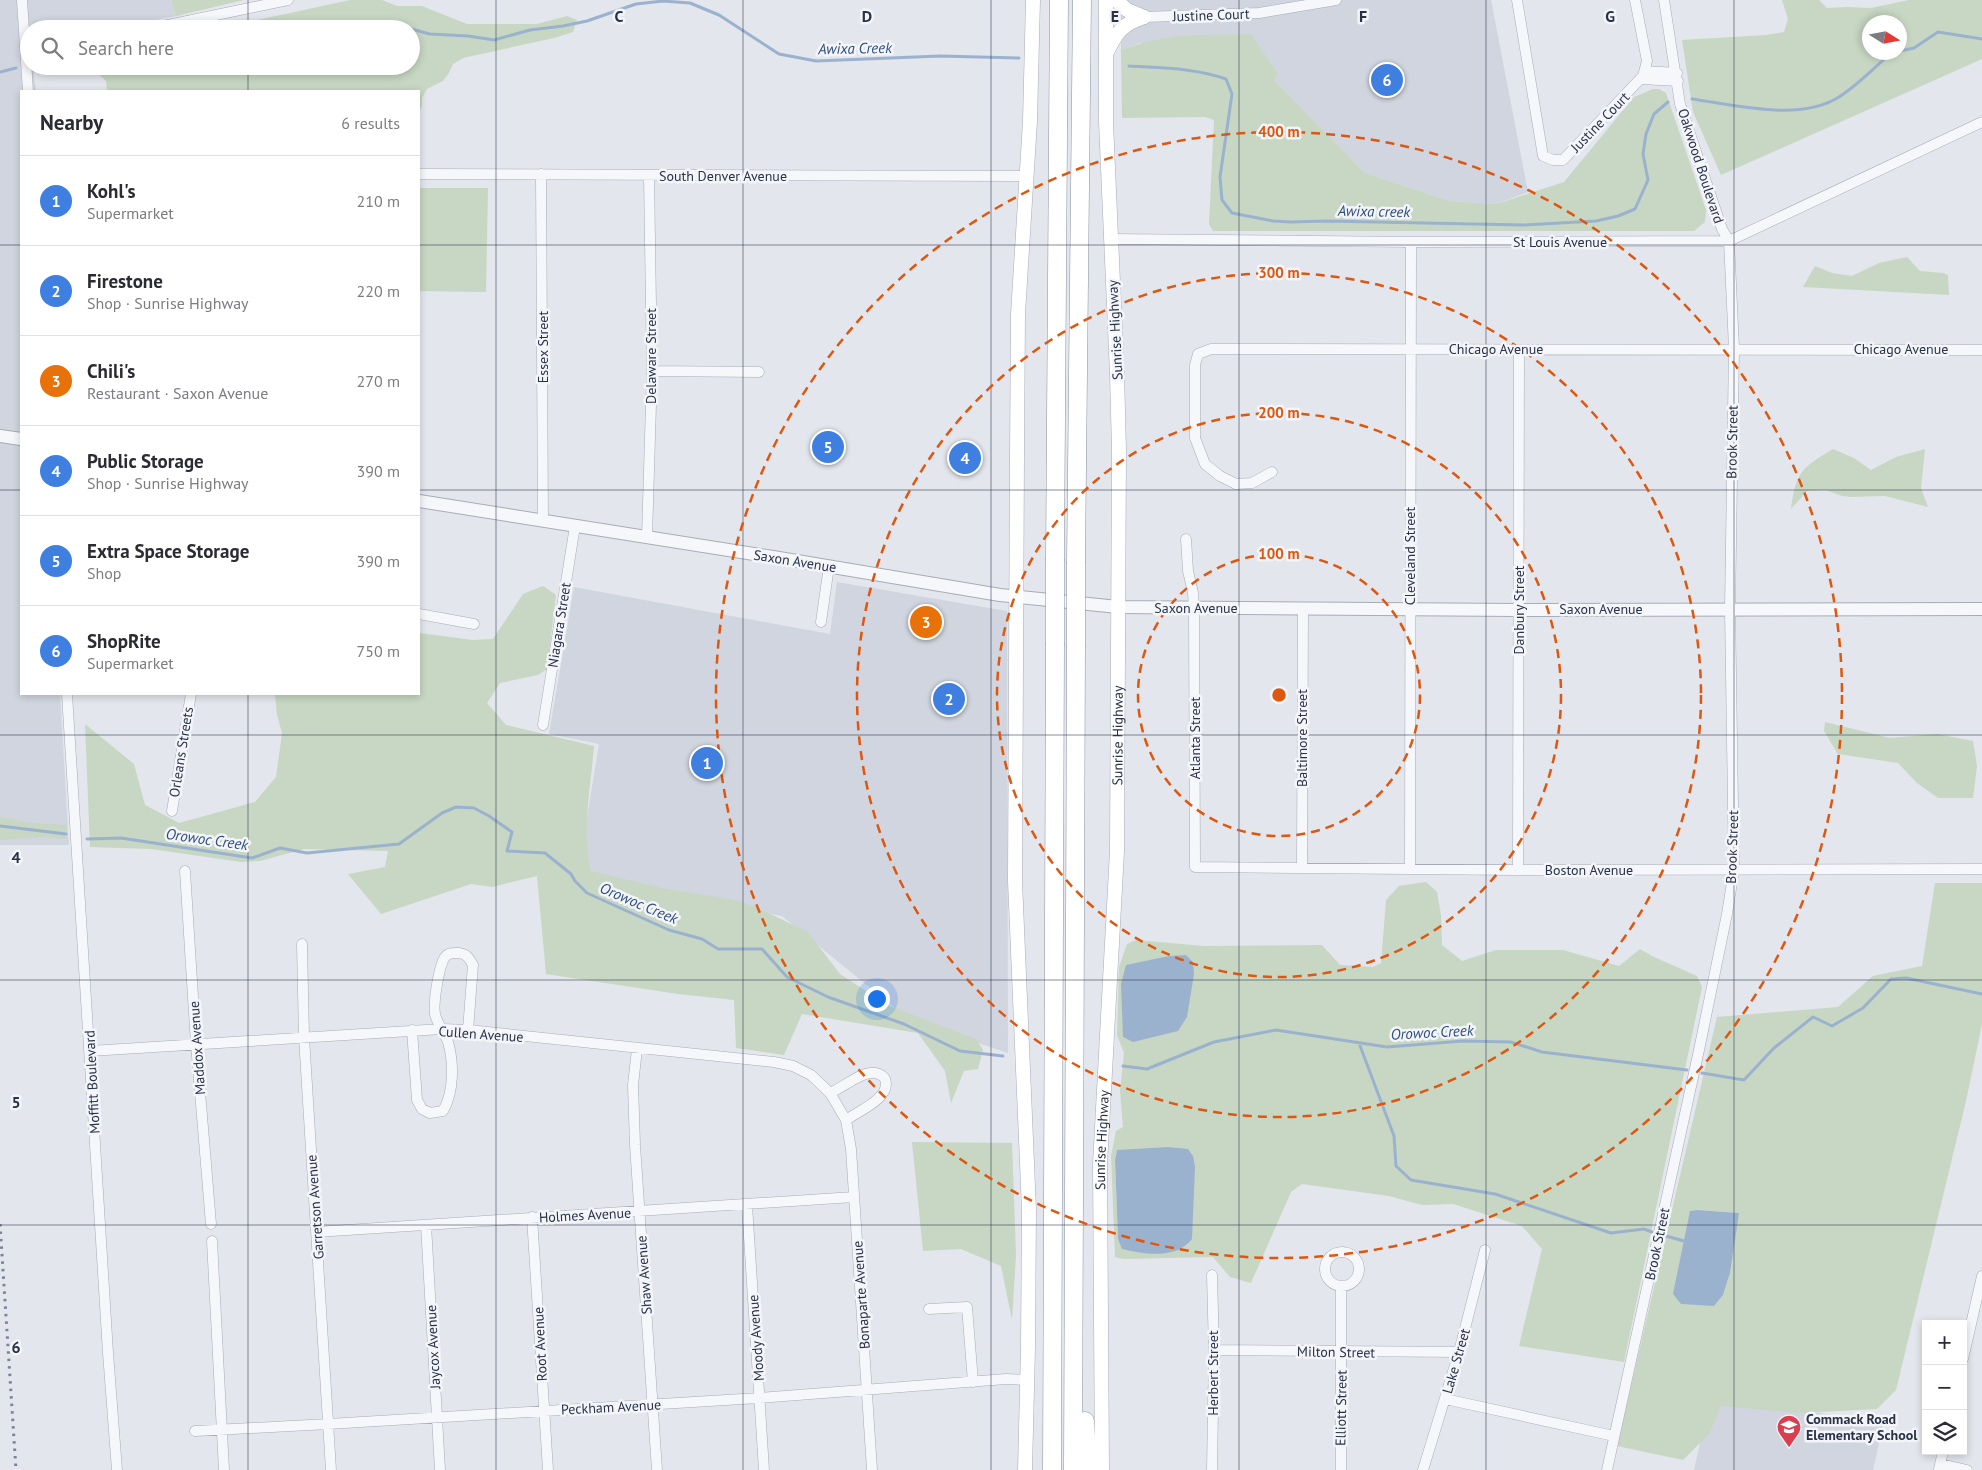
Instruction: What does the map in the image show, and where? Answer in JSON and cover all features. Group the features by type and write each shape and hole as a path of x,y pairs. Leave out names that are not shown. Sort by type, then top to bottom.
{"highway":[{"path":"1051,0 1058,62"},
{"path":"1052,1470 1059,0"},
{"name":"Sunrise Highway","path":"1073,1470 1076,562 1082,0"},
{"path":"1082,66 1091,30 1093,0"},
{"path":"1074,1333 1084,1413 1088,1470"}],"main road":[{"path":"1025,1470 1028,1174 1015,881 1017,348 1032,92 1033,0"},
{"name":"Sunrise Highway","path":"1102,1470 1100,1148 1116,860 1118,607 1118,402 1106,122 1106,0"},
{"path":"1116,0 1127,10 1144,17"},
{"path":"1106,55 1118,31 1128,23 1144,17"}],"street":[{"path":"22,0 24,20"},
{"path":"192,20 288,0"},
{"name":"Justine Court","path":"1144,17 1259,13 1336,0"},
{"name":"Justine Court","path":"1517,0 1543,156 1553,160 1563,160 1643,75"},
{"path":"1635,0 1647,61 1643,75 1677,77"},
{"name":"Oakwood Boulevard","path":"1664,0 1683,112 1722,229 1729,241"},
{"path":"28,75 28,90"},
{"name":"St Louis Avenue","path":"1111,239 1411,242 1729,241 1982,122"},
{"name":"South Denver Avenue","path":"420,174 1027,176"},
{"name":"Essex Street","path":"541,174 543,521"},
{"name":"Delaware Street","path":"647,537 652,371 649,175"},
{"name":"Brook Street","path":"1607,1470 1699,1050 1727,914 1734,870 1730,609 1734,348 1729,241"},
{"name":"Cleveland Street","path":"1410,869 1411,242"},
{"name":"Chicago Avenue","path":"1272,472 1252,483 1236,484 1220,476 1205,464 1195,438 1195,365 1198,354 1211,349 1519,350 1734,348 1982,350"},
{"name":"Danbury Street","path":"1518,870 1519,350"},
{"path":"652,371 759,372"},
{"path":"0,436 20,440"},
{"name":"Saxon Avenue","path":"420,501 829,566 935,585 1017,597 1118,607 1518,610 1982,610"},
{"name":"Niagara Street","path":"543,725 575,526"},
{"name":"Atlanta Street","path":"1186,540 1188,571 1193,592 1194,608 1195,867"},
{"path":"821,622 829,566"},
{"name":"Baltimore Street","path":"1302,868 1303,608"},
{"path":"420,614 474,624"},
{"name":"Moffitt Boulevard","path":"67,695 117,1470"},
{"name":"Orleans Streets","path":"172,811 191,695"},
{"name":"Boston Avenue","path":"1195,867 1518,870 1982,869"},
{"name":"Maddox Avenue","path":"186,871 196,1044 211,1224"},
{"name":"Garretson Avenue","path":"302,944 304,1037 331,1470"},
{"path":"412,1030 417,1100 422,1109 430,1113 438,1113 447,1103 451,1076 451,1058 448,1042 435,1014 442,963 446,956 452,952 464,953 473,965 468,1030"},
{"name":"Cullen Avenue","path":"90,1050 412,1030 468,1030 774,1062 793,1066 811,1075 830,1093 846,1120"},
{"name":"Shaw Avenue","path":"637,1049 633,1084 657,1470"},
{"path":"830,1093 872,1072 881,1075 885,1080 885,1091 880,1098 846,1120"},
{"name":"Bonaparte Avenue","path":"846,1120 851,1148 872,1470"},
{"name":"Holmes Avenue","path":"316,1232 854,1197"},
{"name":"Moody Avenue","path":"747,1205 764,1470"},
{"name":"Root Avenue","path":"532,1217 548,1470"},
{"name":"Jaycox Avenue","path":"426,1225 440,1470"},
{"path":"212,1242 224,1470"},
{"name":"Lake Street","path":"1423,1470 1459,1352 1485,1250"},
{"name":"Herbert Street","path":"1212,1275 1214,1350 1212,1470"},
{"path":"1967,1342 1982,1276"},
{"name":"Elliott Street","path":"1341,1286 1341,1470"},
{"path":"929,1309 967,1307 973,1382"},
{"name":"Milton Street","path":"1214,1350 1459,1352"},
{"name":"Peckham Avenue","path":"194,1431 437,1418 1027,1380"},
{"path":"1445,1400 1614,1436"},
{"path":"1940,1467 1967,1470"}],"shaded area":[{"path":"0,0 171,0 176,16 155,20 20,20 20,75 34,75 36,90 20,90 20,695 60,695 69,845 0,845"},
{"path":"1121,0 1491,0 1528,192 1496,204 1450,201 1365,173 1274,80 1140,43 1121,50"},
{"path":"837,582 1007,611 1008,1053 911,1021 782,916 577,878 599,744 549,734 574,587 830,634"},
{"name":"Commack Road Elementary School","path":"1712,1390 1883,1426 1873,1470 1694,1470"}],"green space":[{"path":"171,0 244,0 176,16"},
{"path":"350,0 382,0 397,6 422,6 467,24 537,24 567,16 577,20 573,32 463,58 453,64 443,81 427,89 422,98 420,110 420,90 107,90 106,81 98,75 420,75 420,20 258,20"},
{"path":"1782,0 1819,0 1827,8 1871,8 1909,0 1982,0 1982,59 1721,175 1693,112 1682,40 1766,35 1784,32 1788,19"},
{"path":"1251,34 1278,74 1274,80 1365,173 1450,201 1496,204 1564,182 1634,97 1653,89 1659,89 1666,93 1706,210 1705,222 1694,231 1213,231 1209,224 1214,120 1205,117 1122,118 1121,50 1154,40 1186,36"},
{"path":"420,188 488,188 486,292 420,291"},
{"path":"1907,257 1920,271 1948,275 1949,295 1803,287 1815,266 1832,273 1852,276 1879,263"},
{"path":"1833,449 1854,458 1871,470 1896,457 1925,449 1921,488 1928,507 1885,496 1851,497 1826,490 1807,491 1791,509 1795,486 1802,472 1807,466"},
{"path":"543,586 556,595 547,669 538,675 500,683 487,703 506,725 594,746 587,825 588,856 591,871 662,888 735,900 756,907 808,932 840,974 887,1005 976,1039 983,1050 978,1069 964,1071 951,1103 945,1071 918,1033 802,1014 784,1055 736,1048 734,1000 678,994 546,974 537,876 492,887 471,884 381,914 348,874 385,867 388,851 304,849 260,861 241,862 151,849 90,847 85,724 134,764 145,805 179,823 255,802 276,777 282,733 277,715 275,695 420,695 420,633 473,640 493,639 523,594"},
{"path":"1825,722 1890,738 1937,734 1973,741 1977,766 1973,798 1938,798 1917,783 1898,763 1838,754 1824,731"},
{"path":"0,817 31,823 67,825 66,839 42,837 0,840"},
{"path":"1426,882 1437,892 1441,915 1442,945 1462,961 1496,950 1563,950 1619,966 1640,949 1697,976 1702,987 1624,1362 1519,1346 1542,1249 1522,1226 1453,1204 1422,1205 1389,1196 1302,1184 1291,1192 1251,1283 1230,1277 1213,1257 1123,1259 1115,1257 1111,1156 1116,1131 1123,1127 1120,1091 1124,1053 1117,1035 1119,967 1127,944 1136,940 1204,946 1322,945 1340,965 1373,967 1381,963 1386,900 1399,886","holes":["1117,1150 1192,1235 1187,1245 1174,1251 1118,1239 1115,1160"]},
{"path":"1935,883 1982,883 1982,1024 1966,1101 1896,1390 1877,1409 1800,1413 1721,1406 1709,1434 1683,1460 1617,1446 1717,1017 1838,1007 1873,976 1922,966","holes":["1690,1211 1738,1213 1730,1273 1723,1295 1714,1306"]},
{"path":"912,1142 1012,1143 1016,1255 1012,1320 1001,1266 961,1249 923,1251"}],"water":[{"path":"1186,955 1193,962 1194,974 1187,1017 1178,1031 1133,1042 1123,1037 1121,984 1126,965 1169,956"},
{"path":"1168,1147 1188,1149 1193,1156 1195,1167 1192,1239 1185,1246 1169,1253 1150,1254 1122,1249 1118,1239 1115,1160 1117,1150"},
{"path":"1690,1211 1739,1213 1730,1273 1723,1295 1714,1306 1681,1304 1673,1294"}],"waterway":[{"name":"Awixa Creek","path":"420,31 494,40 530,30 587,21 636,4 663,1 690,3 719,15 779,54 816,61 940,56 1019,58"},
{"name":"Awixa creek","path":"1907,50 1914,48 1938,32 1982,39"},
{"name":"Awixa creek","path":"1692,99 1767,110 1806,109 1823,105 1839,97 1883,60"},
{"name":"Awixa creek","path":"1129,66 1190,71 1226,79 1232,94 1220,177 1222,200 1232,213 1273,221 1523,225 1596,221 1618,216 1635,209 1648,180 1643,154 1646,134 1654,114 1668,102"},
{"name":"Awixa Creek","path":"0,72 16,68"},
{"name":"Orowoc Creek","path":"87,839 121,838 252,858 280,848 307,853 399,844 442,813 456,807 474,808 512,832 507,851 545,853 571,874 587,893 669,930 702,939 718,949 762,949 787,977 828,997 904,1024 960,1051 1003,1056"},
{"name":"Orowoc Creek","path":"0,826 66,834"},
{"name":"Orowoc Creek","path":"1702,1073 1744,1080 1774,1048 1813,1017 1832,1026 1863,1008 1891,979 1906,978 1982,994"},
{"name":"Orowoc Creek","path":"1123,1066 1147,1069 1214,1042 1276,1030 1387,1047 1463,1041 1511,1042 1542,1052 1687,1070"},
{"path":"1359,1043 1394,1136 1396,1166 1411,1180 1495,1194 1611,1233 1644,1229 1652,1232"},
{"path":"1666,1236 1684,1241"}],"railway":[{"path":"0,1224 16,1470"}],"place":[{"name":"ShopRite","path":"1387,80"},
{"name":"Extra Space Storage","path":"828,447"},
{"name":"Public Storage","path":"965,458"},
{"name":"Chili's","path":"926,622"},
{"name":"Firestone","path":"949,699"},
{"name":"Kohl's","path":"707,763"},
{"name":"Commack Road Elementary School","path":"1789,1448"}]}
